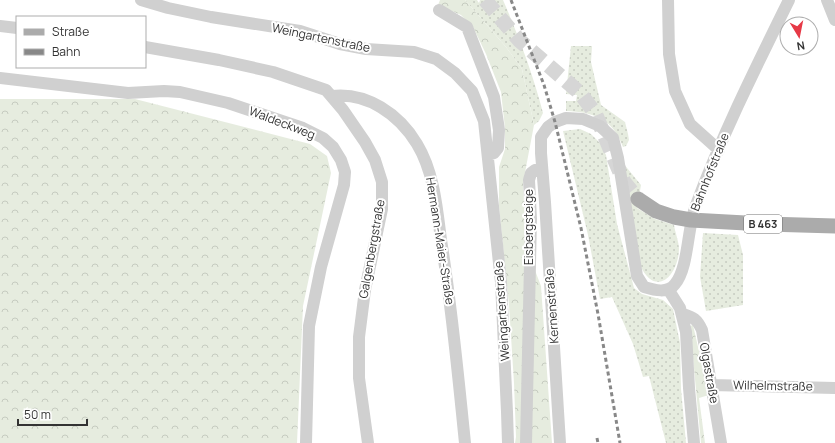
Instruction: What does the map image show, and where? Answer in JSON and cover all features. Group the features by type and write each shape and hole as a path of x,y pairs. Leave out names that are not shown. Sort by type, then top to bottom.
{"main road":[{"name":"B 463","path":"638,199 656,211 674,217 692,220 835,226"}],"street":[{"name":"Weingartenstraße","path":"141,0 168,8 211,17 300,31 340,44 366,49 414,52 436,59 455,73 472,91 484,121 501,282 508,412 508,443"},
{"path":"668,0 669,54 675,91 690,124 719,150"},
{"name":"Bahnhofstraße","path":"668,289 675,286 682,272 695,206 759,60 789,0"},
{"path":"827,0 835,20"},
{"path":"439,10 467,27 494,97 499,130 498,148 494,153 488,155"},
{"path":"0,26 16,28"},
{"name":"Galgenbergstraße","path":"146,47 219,60 273,72 326,90 332,96 365,142 375,160 382,182 382,209 365,290 359,337 359,378 368,443"},
{"name":"Waldeckweg","path":"0,78 128,93 164,91 180,92 228,103 303,128 323,138 333,147 341,160 345,172 344,185 321,266 309,326 306,443"},
{"name":"Hermann-Maier-Straße","path":"332,96 342,95 356,97 376,104 387,111 402,123 417,144 428,166 437,209 449,287 465,443"},
{"path":"542,168 540,154 541,137 548,127 555,122 566,118 583,119 600,126 613,138 618,158 638,276 644,287 658,291 668,289 683,314 686,332 694,443"},
{"name":"Eisbergsteige","path":"526,443 531,219 529,180 531,172 542,168"},
{"name":"Kernenstraße","path":"542,168 560,443"},
{"name":"Olgastraße","path":"683,314 698,321 702,330 721,443"},
{"name":"Wilhelmstraße","path":"712,385 835,388"}],"green space":[{"path":"440,0 465,0 506,47 522,69 534,125 523,183 526,247 541,286 552,443 515,443 514,383 509,305 499,206 499,167 505,149 505,128 501,92 486,54 473,27 461,15 438,5"},
{"path":"465,0 477,0 479,3 480,0 503,0 515,28 535,84 543,113 539,121 534,125 522,69 506,47"},
{"path":"571,46 592,46 591,62 601,105 625,122 629,140 626,146 623,147 614,130 601,119 594,115 566,111 566,101 576,101 577,95 566,94"},
{"path":"0,99 135,99 310,144 327,156 331,173 303,306 297,443 0,443"},
{"path":"580,129 591,134 600,143 606,155 617,224 634,288 642,294 663,300 673,309 680,343 681,389 686,443 666,443 649,376 643,377 633,344 612,297 600,299 588,235 563,131"},
{"path":"623,163 641,185 637,208 655,219 674,225 679,246 678,259 675,268 670,275 665,280 659,282 652,280 646,275 640,265"},
{"path":"703,233 738,235 743,255 743,305 706,311 700,277"},
{"path":"693,325 709,395 699,398 705,443 701,443 690,326"}],"tunnel":[{"path":"485,0 519,40 580,93 595,113 624,182 638,199"}],"railway":[{"path":"511,0 544,85 555,122 581,228 598,314 620,443"},
{"path":"597,438 598,443"}]}
